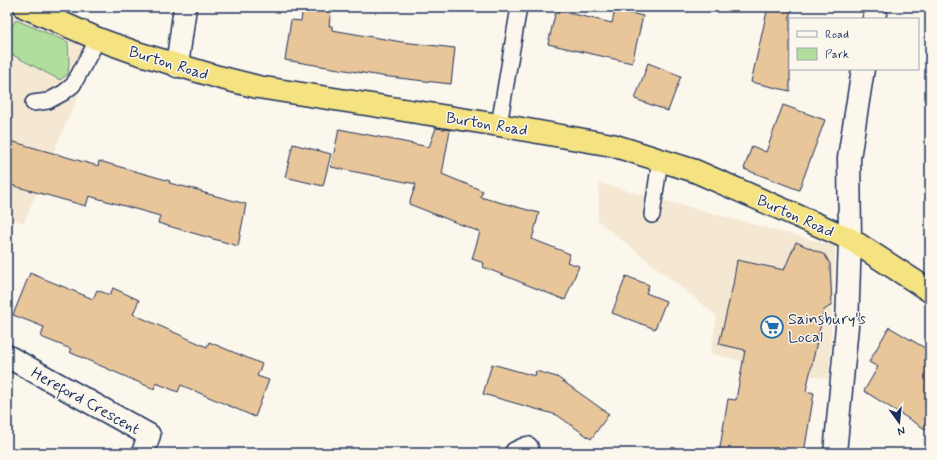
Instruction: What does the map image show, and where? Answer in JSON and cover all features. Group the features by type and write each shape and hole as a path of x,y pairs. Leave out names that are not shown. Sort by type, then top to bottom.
{"highway":[{"name":"Burton Road","path":"25,7 98,39 137,53 177,66 258,87 499,125 612,145 696,171 850,239 930,291"}],"street":[{"path":"177,66 185,7"},
{"path":"874,18 876,7"},
{"path":"835,453 847,326 850,239 849,158 863,70"},
{"name":"Hereford Crescent","path":"7,356 149,435 143,453"}],"lane":[{"path":"499,125 519,7"},
{"path":"34,103 48,101 74,85 98,39"},
{"path":"652,215 660,160"}],"shaded area":[{"path":"7,9 97,51 24,223 7,217"},
{"path":"599,183 835,246 829,379 710,354 717,316 598,221"}],"green space":[{"path":"16,20 68,42 68,74 60,80 7,52 7,23 12,26"}],"building":[{"path":"303,7 331,9 329,26 332,26 332,30 402,42 455,48 451,84 381,76 285,60 291,20 301,21"},
{"path":"768,7 790,7 790,91 751,82"},
{"path":"556,10 612,23 615,10 643,16 632,63 548,44"},
{"path":"648,63 681,76 668,111 635,99"},
{"path":"783,105 825,120 799,190 744,169 752,146 766,152"},
{"path":"436,128 450,130 442,174 483,191 480,197 539,213 532,239 570,254 567,262 579,266 565,300 483,267 484,263 472,259 480,232 409,204 416,184 331,167 339,129 429,147"},
{"path":"7,140 98,166 99,161 170,181 169,183 246,204 238,246 158,223 160,216 89,196 86,206 7,184"},
{"path":"293,144 331,154 323,186 285,177"},
{"path":"796,242 825,255 830,264 832,305 824,310 806,391 814,393 804,453 719,453 728,399 736,400 745,350 719,344 733,285 737,260 784,270"},
{"path":"30,273 93,299 97,290 110,295 113,288 139,300 133,314 207,347 209,342 262,364 257,376 269,380 255,417 181,385 178,392 156,383 154,389 69,352 71,349 41,337 44,327 13,315"},
{"path":"626,276 649,285 646,293 666,301 655,329 612,313"},
{"path":"889,327 930,351 930,432 864,391 878,367 869,362"},
{"path":"492,364 535,376 536,371 557,377 609,414 591,439 557,415 483,394"}],"place":[{"name":"Sainsbury's Local","path":"772,327"}]}
